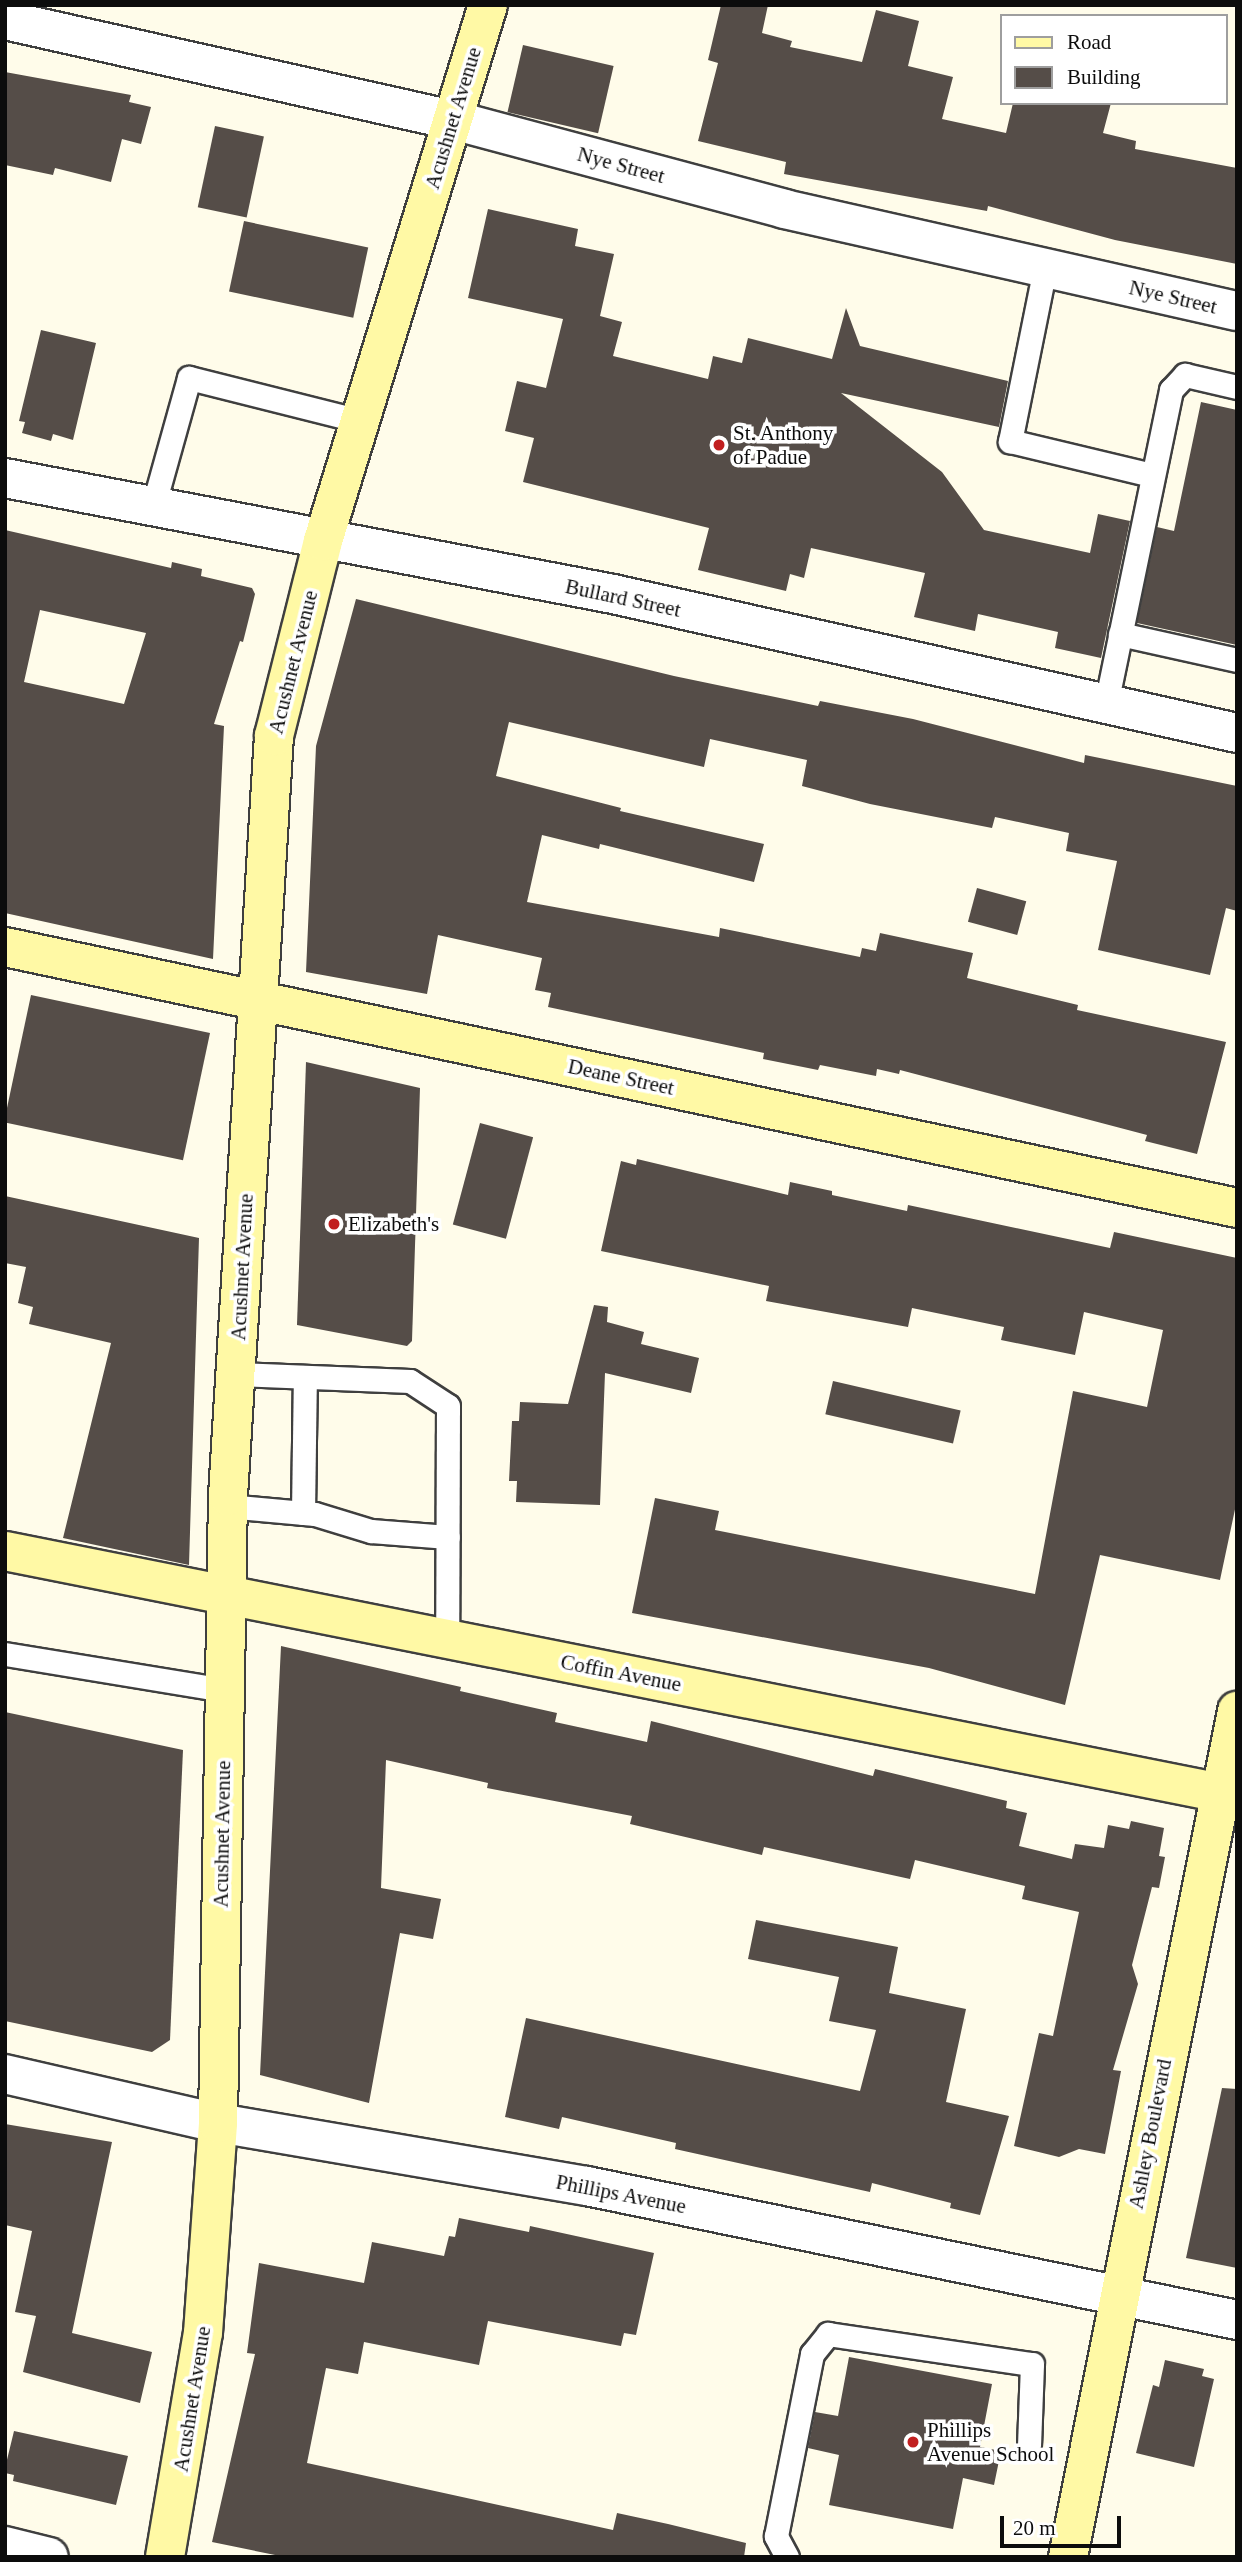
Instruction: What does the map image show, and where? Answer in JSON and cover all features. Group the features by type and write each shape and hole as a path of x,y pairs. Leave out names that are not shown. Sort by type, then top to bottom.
{"main road":[{"name":"Acushnet Avenue","path":"165,2557 203,2333 218,2123 227,1506 274,736 323,541 488,5"},
{"name":"Deane Street","path":"5,947 1237,1208"},
{"name":"Coffin Avenue","path":"5,1550 1228,1794"},
{"name":"Ashley Boulevard","path":"1068,2557 1116,2298 1228,1794 1237,1712"}],"street":[{"name":"Nye Street","path":"5,20 453,120 783,209 1237,312"},
{"name":"Bullard Street","path":"5,478 323,541 613,594 1237,733"},
{"name":"Phillips Avenue","path":"5,2074 218,2123 587,2186 1116,2298 1237,2320"},
{"path":"5,2546 49,2557"}],"lane":[{"path":"1045,268 1010,441 1152,475"},
{"path":"1106,704 1171,390 1185,375 1237,387"},
{"path":"153,507 189,378 360,421"},
{"path":"1120,634 1237,660"},
{"path":"237,1374 410,1381 448,1406 447,1639"},
{"path":"303,1513 304,1377"},
{"path":"227,1506 303,1513 371,1531 448,1537"},
{"path":"5,1654 225,1690"},
{"path":"787,2557 776,2536 812,2354 828,2334 1032,2364 1029,2445"}],"building":[{"path":"721,5 768,5 762,33 792,41 790,47 862,62 876,10 919,21 908,66 953,77 942,119 1006,133 1013,105 1110,105 1103,133 1136,141 1135,149 1237,168 1237,264 1115,240 988,206 987,211 784,174 786,162 698,141 718,63 708,60"},
{"path":"523,45 614,66 598,133 507,112"},
{"path":"5,72 131,95 129,102 151,107 141,144 122,139 111,182 55,168 53,175 5,165"},
{"path":"215,126 264,136 247,218 198,207"},
{"name":"St. Anthony of Padue","path":"488,209 578,229 575,246 614,254 600,316 622,322 613,356 708,379 713,356 742,363 748,338 832,359 846,308 860,346 1008,381 999,427 841,393 942,472 984,530 1090,553 1098,514 1130,521 1101,658 1055,648 1058,632 978,614 975,631 914,617 925,573 811,548 804,578 790,574 786,591 698,570 709,528 523,482 534,438 505,431 517,381 546,388 563,319 468,298"},
{"path":"244,221 368,247 353,318 229,291"},
{"path":"41,330 96,343 73,440 53,434 51,441 22,433 25,422 19,421"},
{"path":"1201,402 1237,410 1237,645 1137,623 1157,527 1174,531"},
{"path":"5,530 171,568 172,562 202,569 201,576 252,588 255,594 243,642 240,641 214,724 224,726 213,959 5,913","holes":["40,610 146,633 124,704 24,682"]},
{"path":"356,599 674,676 818,706 820,701 913,719 1084,763 1085,755 1237,786 1237,911 1226,908 1210,975 1098,950 1117,861 1066,851 1069,833 995,817 992,828 870,804 802,786 807,760 710,739 704,767 509,722 496,776 621,808 620,811 764,844 754,882 600,844 599,849 542,835 527,902 719,937 720,928 860,957 862,948 876,951 880,933 973,953 967,978 1078,1005 1077,1010 1226,1042 1197,1154 1145,1141 1147,1135 900,1070 899,1074 877,1069 876,1076 820,1065 818,1070 763,1059 764,1053 548,1007 551,993 535,990 542,958 438,935 427,994 306,972 316,746"},
{"path":"977,888 1026,901 1017,935 968,922"},
{"path":"31,995 210,1033 183,1160 5,1122"},
{"path":"306,1062 420,1088 412,1341 407,1346 297,1325"},
{"path":"480,1123 533,1137 506,1239 453,1224"},
{"path":"637,1159 788,1195 790,1182 832,1191 832,1195 907,1211 908,1205 1110,1248 1114,1232 1237,1258 1237,1500 1220,1580 1100,1555 1065,1705 929,1668 632,1613 655,1498 719,1511 715,1530 1035,1594 1073,1391 1147,1407 1163,1330 1084,1312 1075,1355 1001,1340 1004,1327 912,1308 908,1327 766,1301 769,1286 601,1251 621,1161 636,1165"},
{"path":"5,1196 199,1238 189,1565 63,1538 111,1343 29,1324 33,1307 18,1303 26,1267 5,1263"},
{"path":"594,1305 608,1307 607,1322 644,1332 641,1344 699,1358 691,1393 605,1373 600,1505 516,1502 517,1481 509,1481 512,1421 519,1421 520,1402 568,1404"},
{"path":"833,1381 961,1410 953,1444 825,1414"},
{"path":"281,1646 461,1687 460,1691 557,1713 555,1722 647,1742 651,1721 873,1776 875,1769 1007,1801 1006,1808 1027,1813 1019,1846 1072,1859 1075,1844 1104,1848 1108,1825 1129,1829 1131,1821 1164,1828 1159,1856 1165,1857 1159,1888 1152,1887 1132,1965 1138,1984 1113,2070 1121,2071 1105,2154 1079,2149 1059,2157 1014,2146 1039,2033 1053,2036 1079,1912 1022,1899 1025,1886 915,1860 910,1879 764,1847 762,1855 630,1824 632,1816 487,1788 488,1783 386,1760 381,1888 441,1899 433,1939 400,1933 369,2103 260,2075"},
{"path":"5,1712 183,1750 170,2040 152,2052 5,2021"},
{"path":"756,1920 898,1947 889,1993 966,2009 946,2102 1009,2116 980,2215 950,2208 951,2203 872,2183 870,2192 675,2149 676,2143 562,2117 559,2129 505,2117 526,2018 860,2091 876,2030 829,2021 839,1977 748,1959"},
{"path":"1222,2088 1237,2089 1237,2268 1186,2258"},
{"path":"5,2124 112,2142 72,2333 152,2352 140,2403 23,2372 36,2316 15,2312 32,2231 5,2225"},
{"path":"459,2218 529,2232 530,2226 654,2253 636,2335 624,2333 621,2346 488,2321 479,2365 364,2342 358,2374 326,2368 307,2463 613,2530 617,2513 746,2543 744,2557 285,2557 212,2542 255,2354 247,2353 259,2263 364,2283 372,2242 444,2256 449,2236 455,2237"},
{"path":"849,2357 992,2384 980,2447 1001,2451 994,2485 963,2478 953,2529 829,2505 839,2455 808,2448 815,2412 838,2416"},
{"path":"1165,2360 1204,2369 1202,2376 1214,2379 1194,2467 1136,2453 1153,2385 1159,2387"},
{"path":"14,2431 128,2456 116,2505 13,2481 14,2475 5,2473 5,2468"}],"place":[{"name":"St. Anthony of Padue","path":"719,445"},
{"name":"Elizabeth's","path":"334,1224"},
{"name":"Phillips Avenue School","path":"913,2442"}]}
